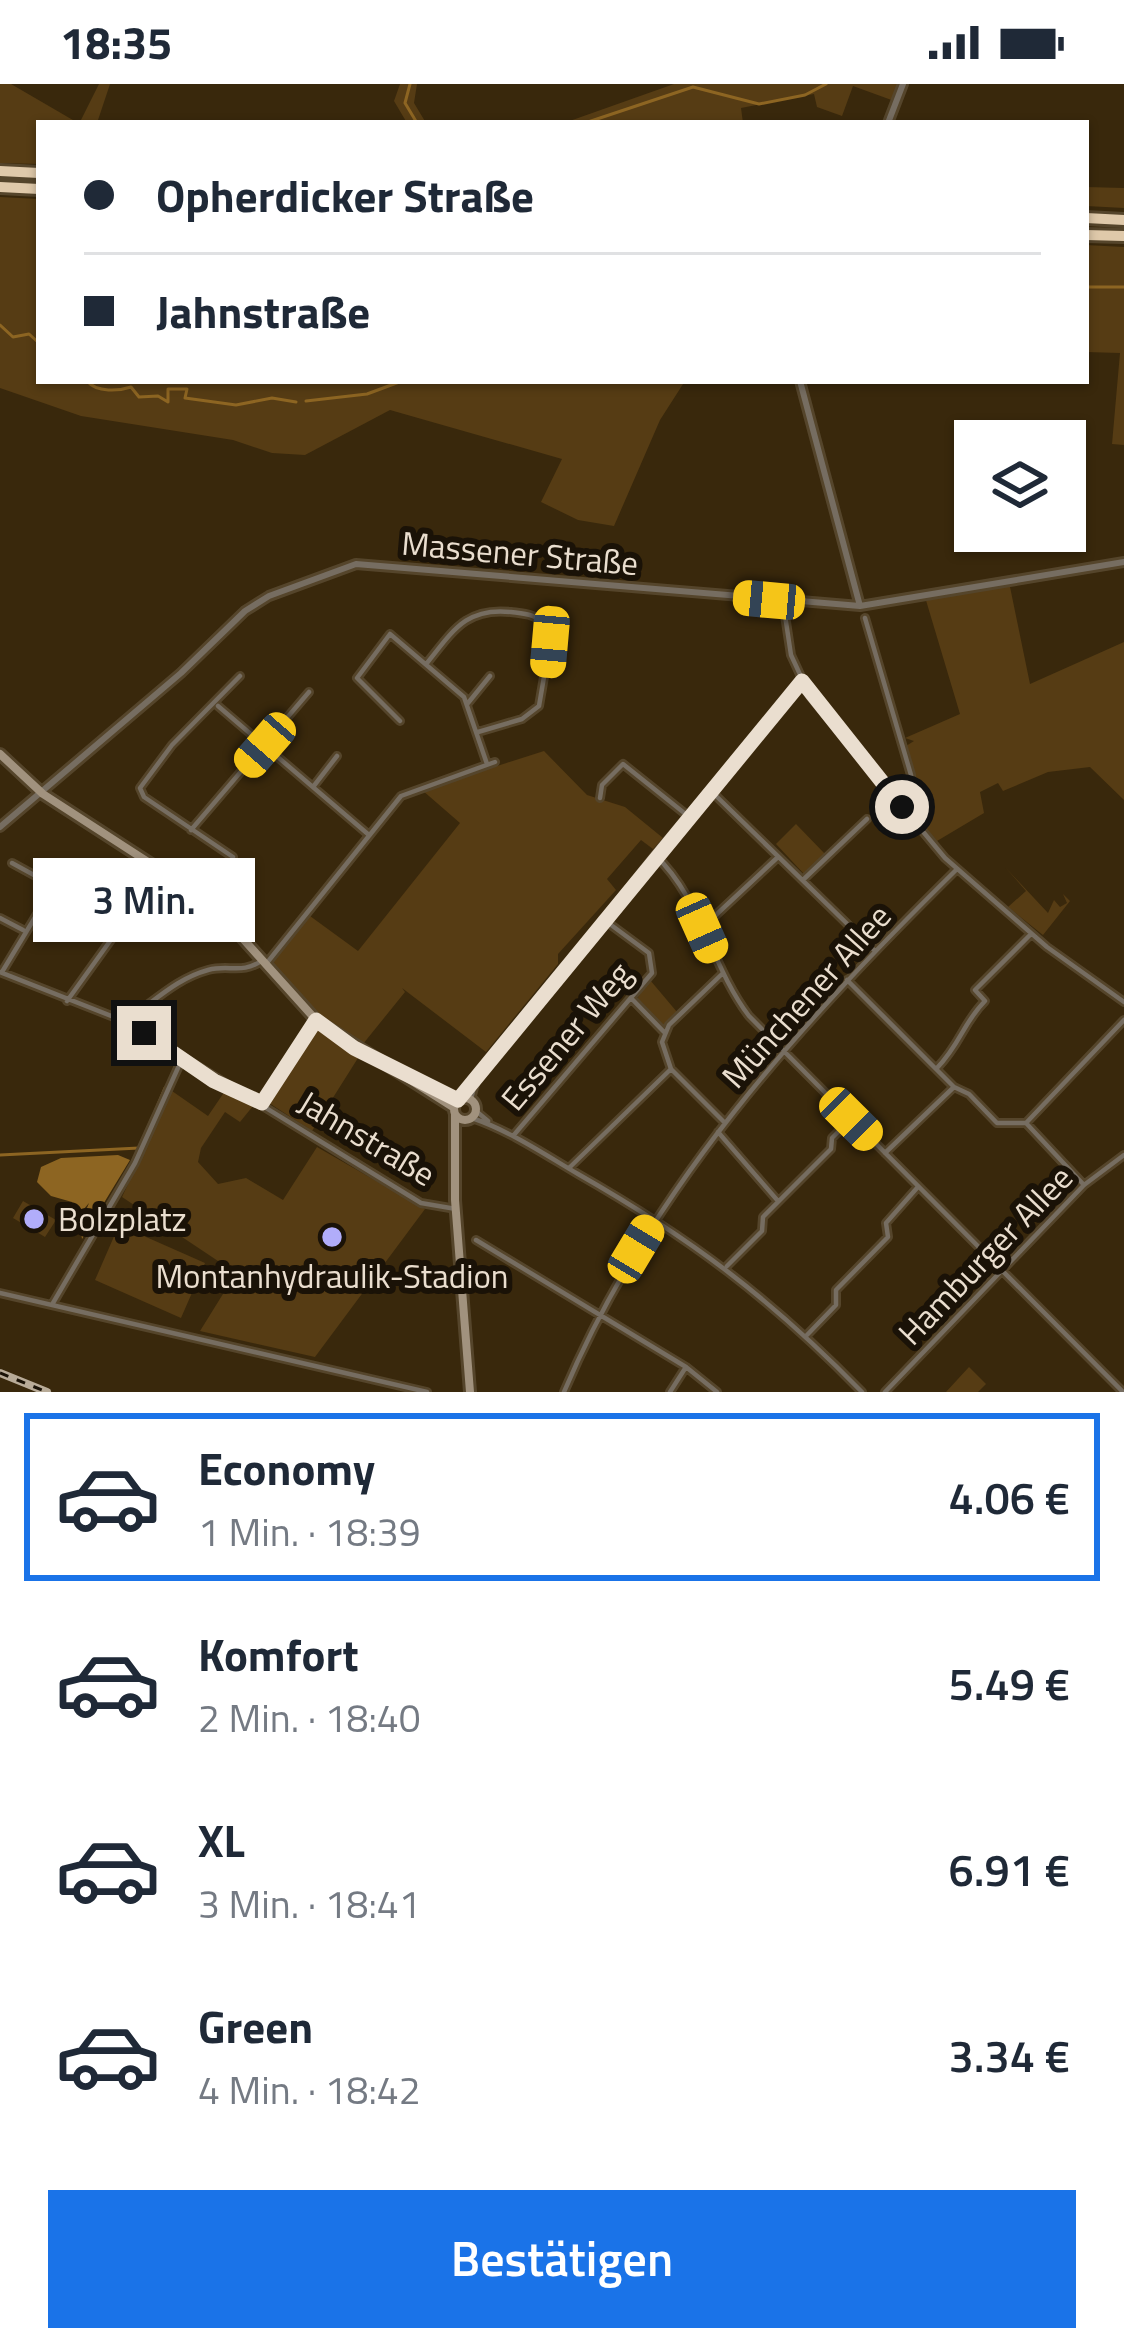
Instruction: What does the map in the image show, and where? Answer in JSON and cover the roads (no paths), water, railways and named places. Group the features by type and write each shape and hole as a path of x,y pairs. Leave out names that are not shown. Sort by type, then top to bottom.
{"highway":[{"path":"0,171 36,172"},
{"path":"0,187 36,188"},
{"path":"1089,218 1124,220"},
{"path":"1089,235 1124,236"}],"main road":[{"path":"0,754 43,794 226,916 316,1020 464,1108 455,1142 456,1209 470,1392"}],"street":[{"path":"889,120 903,84"},
{"path":"801,384 860,606"},
{"name":"Massener Straße","path":"0,827 43,794 245,611 269,596 356,564 860,606 1124,562"},
{"path":"783,601 790,655 802,681 902,807 956,870 1030,934 1124,1002"},
{"path":"427,663 462,620 477,611 530,614 546,625 550,638 542,702 527,717 478,733"},
{"path":"865,618 913,791 902,807"},
{"path":"124,1022 166,989 208,970 240,972 264,962 409,790 491,763 467,703 390,634 357,677 400,721"},
{"path":"233,857 144,797 140,788 172,745 240,676"},
{"path":"467,703 490,676"},
{"path":"802,681 477,1076 464,1108 655,1217 726,1267 807,1335 862,1392"},
{"path":"191,830 309,692"},
{"path":"216,704 369,835"},
{"path":"313,787 337,756"},
{"path":"601,798 602,785 623,764 688,816"},
{"path":"710,790 875,951"},
{"path":"805,878 867,819"},
{"path":"655,855 681,885 722,974 749,1016 1124,1392"},
{"path":"702,928 778,857"},
{"path":"12,863 53,886"},
{"path":"1,972 67,866"},
{"path":"68,1001 161,870"},
{"name":"Münchener Allee","path":"564,1392 598,1312 655,1217 718,1132 782,1048 956,870"},
{"path":"0,918 23,930"},
{"name":"Essener Weg","path":"513,1136 652,973 652,958 603,920"},
{"path":"936,1069 964,1041 966,1024 985,1001 975,990 1030,934"},
{"name":"Jahnstraße","path":"1,972 124,1022 421,1202 456,1209"},
{"path":"722,974 664,1032 663,1054 671,1069 725,1123"},
{"path":"847,980 997,1124 1026,1123 1124,1021"},
{"path":"631,998 664,1032"},
{"path":"262,1103 316,1020"},
{"path":"52,1305 135,1163 182,1059"},
{"path":"568,1168 671,1069"},
{"path":"885,1153 954,1087"},
{"path":"726,1267 762,1231 763,1217 831,1149 832,1138 851,1119"},
{"path":"1026,1123 1084,1185"},
{"path":"718,1132 778,1201"},
{"name":"Hamburger Allee","path":"885,1392 1084,1185 1124,1155"},
{"path":"807,1335 836,1305 836,1290 888,1238 886,1222 918,1187"},
{"path":"476,1240 686,1367 717,1392"},
{"path":"0,1293 428,1392"},
{"path":"670,1392 686,1367"},
{"path":"1111,1392 1117,1386"}],"waterway":[{"path":"410,84 405,103 415,120"},
{"path":"594,120 693,87 759,104 805,95 826,84"},
{"path":"1089,287 1124,287"},
{"path":"0,325 13,337 29,334 36,340"},
{"path":"90,384 114,390 131,387 139,397 158,396 168,402 168,389 187,389 185,398 236,405 272,398 296,402"},
{"path":"306,401 367,394 394,384"},
{"path":"154,1114 165,1088"},
{"path":"140,1145 153,1116"},
{"path":"0,1155 139,1148"}],"railway":[{"path":"0,1373 47,1392"}],"place":[{"name":"Bolzplatz","path":"34,1219"},
{"name":"Montanhydraulik-Stadion","path":"332,1237"}]}
